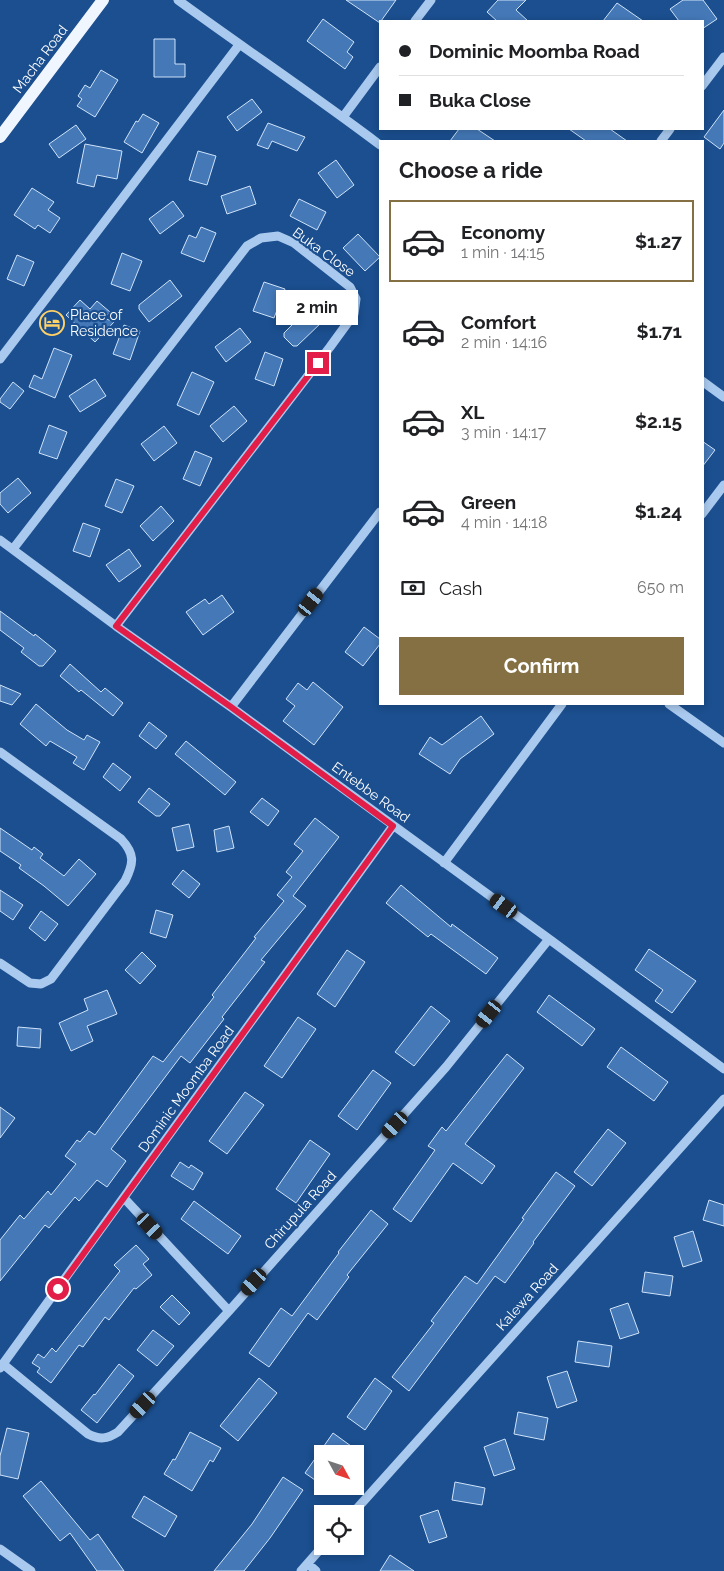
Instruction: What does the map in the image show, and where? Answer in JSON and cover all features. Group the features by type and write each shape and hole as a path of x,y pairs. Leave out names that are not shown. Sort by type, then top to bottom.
{"main road":[{"name":"Macha Road","path":"0,137 103,0"}],"street":[{"path":"178,0 238,45 343,117 379,144"},
{"path":"416,20 431,0"},
{"path":"0,360 238,45"},
{"path":"704,83 724,57"},
{"path":"343,117 379,68"},
{"name":"Buka Close","path":"13,550 247,246 261,238 278,236 294,243 350,287 356,299 354,314 116,626"},
{"path":"704,382 724,397"},
{"path":"704,511 724,485"},
{"path":"231,707 379,513"},
{"name":"Entebbe Road","path":"0,540 116,626 444,862 724,1069"},
{"path":"444,862 561,705"},
{"path":"670,705 724,744"},
{"path":"0,752 121,839 129,848 132,858 125,881 51,979 41,984 30,983 0,963"},
{"name":"Dominic Moomba Road","path":"2,1366 393,826"},
{"name":"Chirupula Road","path":"2,1366 88,1434 104,1439 118,1432 446,1067 549,939"},
{"name":"Kalewa Road","path":"360,1505 724,1099"},
{"path":"124,1198 229,1310"},
{"path":"0,1549 31,1571"},
{"path":"301,1571 316,1555"},
{"path":"308,1564 316,1571"}],"building":[{"path":"346,0 396,0 379,22"},
{"path":"498,0 526,0 516,10 527,20 496,20 487,12"},
{"path":"683,0 703,0 717,19 704,28 704,20 678,20 670,9"},
{"path":"617,3 642,20 604,20"},
{"path":"323,19 354,42 347,52 353,57 345,69 307,41"},
{"path":"154,39 175,39 175,64 185,64 185,77 154,77"},
{"path":"101,70 118,80 95,117 77,106 82,99 78,96 85,85 90,88"},
{"path":"252,99 262,112 237,131 227,117"},
{"path":"724,110 724,143 720,149 704,137"},
{"path":"143,114 159,123 142,153 124,142 136,121 138,122"},
{"path":"268,123 305,137 297,151 272,141 268,149 257,145"},
{"path":"76,125 86,139 59,158 49,144"},
{"path":"458,130 478,130 494,140 451,140"},
{"path":"570,130 611,130 626,140 585,140"},
{"path":"85,144 122,151 117,179 97,175 94,187 77,183"},
{"path":"198,151 216,156 207,185 189,180"},
{"path":"336,160 354,185 337,198 318,173"},
{"path":"250,186 256,204 227,214 221,196"},
{"path":"32,188 54,202 48,210 60,218 50,233 38,225 35,229 14,215"},
{"path":"299,199 326,212 317,230 290,216"},
{"path":"173,201 184,216 160,234 149,219"},
{"path":"201,227 216,233 204,262 181,253 189,235 196,238"},
{"path":"358,234 379,258 365,271 343,248"},
{"path":"122,253 142,261 130,291 111,284"},
{"path":"17,255 34,262 24,286 7,279"},
{"path":"170,280 182,296 149,322 139,309 139,305"},
{"path":"264,282 285,289 274,318 253,311"},
{"path":"80,300 90,309 97,301 110,312 104,318 114,322 95,342 66,315"},
{"path":"309,308 322,322 297,346 293,346 284,337 284,333"},
{"path":"124,325 140,331 130,360 113,354"},
{"path":"240,328 251,342 226,362 215,347"},
{"path":"54,348 72,355 55,398 29,387 34,375 42,379"},
{"path":"265,352 283,359 274,386 255,379"},
{"path":"192,372 214,382 199,415 177,405"},
{"path":"95,379 106,396 80,412 69,396"},
{"path":"13,382 24,391 10,409 0,402 0,399"},
{"path":"234,406 247,421 223,442 210,426"},
{"path":"49,425 67,432 57,459 39,453"},
{"path":"164,426 177,443 154,461 141,444"},
{"path":"704,442 715,450 704,464"},
{"path":"195,451 212,458 200,486 183,479"},
{"path":"18,478 31,493 8,513 0,504 0,493"},
{"path":"116,479 134,486 122,513 105,506"},
{"path":"161,506 174,521 153,541 140,526"},
{"path":"83,523 100,529 90,557 73,551"},
{"path":"129,549 141,566 119,582 106,565"},
{"path":"222,595 234,612 203,635 186,612 205,599 209,604"},
{"path":"0,611 34,636 35,634 56,651 43,666 39,666 21,652 24,648 0,630"},
{"path":"364,627 379,638 379,645 363,666 345,652"},
{"path":"70,664 101,692 105,688 123,703 113,716 60,676"},
{"path":"313,682 343,707 314,745 283,721 295,706 286,699 298,683 307,690"},
{"path":"0,685 21,694 12,705 0,701"},
{"path":"36,704 67,730 84,740 87,735 100,742 84,770 73,763 77,757 50,741 46,746 20,724"},
{"path":"481,716 494,734 460,759 450,774 419,754 430,737 442,745"},
{"path":"149,722 167,736 156,749 139,736"},
{"path":"186,741 236,782 225,795 175,754"},
{"path":"113,763 131,777 120,791 103,777"},
{"path":"149,788 170,804 160,816 156,816 138,802"},
{"path":"262,798 279,811 268,826 250,812"},
{"path":"315,818 339,837 293,896 306,906 261,960 265,962 222,1017 224,1019 190,1063 181,1056 111,1149 126,1161 107,1187 97,1180 79,1201 75,1197 49,1228 45,1225 0,1281 0,1240 20,1215 24,1219 48,1191 51,1195 76,1164 65,1156 77,1140 80,1142 89,1131 95,1135 153,1056 163,1062 214,997 212,995 256,938 254,937 284,901 277,895 292,877 286,872 303,851 294,844"},
{"path":"189,824 194,847 177,851 172,828"},
{"path":"229,826 234,848 217,852 214,830"},
{"path":"0,828 32,850 34,847 43,854 40,858 64,876 79,859 96,874 68,906 19,868 21,865 0,851"},
{"path":"183,870 200,884 189,898 172,884"},
{"path":"401,885 451,927 452,924 498,958 486,974 431,934 428,937 386,903"},
{"path":"0,890 23,905 13,920 0,911"},
{"path":"156,910 173,915 166,938 150,933"},
{"path":"41,911 58,924 45,941 29,928"},
{"path":"649,949 696,981 672,1013 655,1001 663,990 635,970"},
{"path":"347,950 365,962 335,1007 317,994"},
{"path":"142,952 156,966 140,984 125,970"},
{"path":"107,990 117,1014 87,1026 93,1041 71,1051 59,1023 88,1010 84,999"},
{"path":"549,995 595,1029 582,1046 537,1012"},
{"path":"431,1006 450,1021 414,1066 395,1052"},
{"path":"298,1017 316,1029 282,1078 264,1066"},
{"path":"18,1027 41,1029 40,1048 17,1046"},
{"path":"621,1047 668,1082 654,1101 607,1067"},
{"path":"507,1054 524,1068 465,1144 495,1166 482,1184 453,1163 411,1222 393,1209 435,1150 428,1146 442,1127 446,1131"},
{"path":"373,1070 391,1083 357,1130 338,1116"},
{"path":"245,1092 264,1105 227,1154 209,1141"},
{"path":"0,1107 15,1118 0,1138"},
{"path":"608,1129 626,1143 592,1186 574,1172"},
{"path":"310,1140 330,1154 296,1203 276,1189"},
{"path":"180,1162 189,1168 191,1165 203,1173 193,1190 171,1176"},
{"path":"556,1172 575,1186 505,1283 495,1276 409,1391 392,1377 434,1323 431,1321 465,1276 477,1284"},
{"path":"709,1200 724,1205 724,1226 703,1220"},
{"path":"194,1201 241,1236 228,1254 181,1219"},
{"path":"371,1210 388,1224 347,1275 349,1277 317,1320 308,1313 269,1367 249,1353 281,1308 292,1316"},
{"path":"693,1231 702,1261 683,1267 674,1237"},
{"path":"136,1245 149,1259 143,1264 152,1275 136,1289 134,1288 109,1320 105,1317 83,1347 79,1345 51,1383 37,1372 40,1368 32,1363 38,1354 44,1358 52,1348 56,1352 120,1271 114,1265"},
{"path":"645,1272 673,1276 670,1296 642,1292"},
{"path":"172,1295 190,1313 179,1325 160,1307"},
{"path":"628,1303 639,1333 620,1339 610,1309"},
{"path":"153,1330 174,1346 157,1366 137,1350"},
{"path":"578,1341 612,1346 609,1367 575,1362"},
{"path":"119,1364 134,1376 97,1423 81,1410"},
{"path":"567,1371 577,1401 557,1408 547,1377"},
{"path":"259,1378 277,1393 238,1441 220,1426"},
{"path":"375,1378 392,1391 365,1430 347,1417"},
{"path":"518,1412 548,1418 544,1440 514,1434"},
{"path":"7,1428 29,1433 18,1479 0,1475 0,1456"},
{"path":"190,1432 221,1448 213,1462 210,1460 192,1491 164,1474 173,1459 175,1460"},
{"path":"333,1433 350,1445 325,1445"},
{"path":"505,1439 515,1469 494,1476 484,1447"},
{"path":"314,1460 314,1479 305,1473"},
{"path":"283,1477 303,1490 270,1538 244,1571 214,1571 252,1524"},
{"path":"41,1481 90,1540 98,1534 124,1571 97,1571 70,1533 60,1541 23,1496"},
{"path":"455,1482 485,1488 482,1505 452,1500"},
{"path":"144,1496 177,1516 165,1537 132,1517"},
{"path":"438,1510 447,1537 429,1543 420,1516"},
{"path":"390,1555 414,1571 380,1571"}],"place":[{"name":"Place of Residence","path":"52,323"}],"route":[{"path":"58,1289 393,826 231,707 116,626 318,363"}]}
